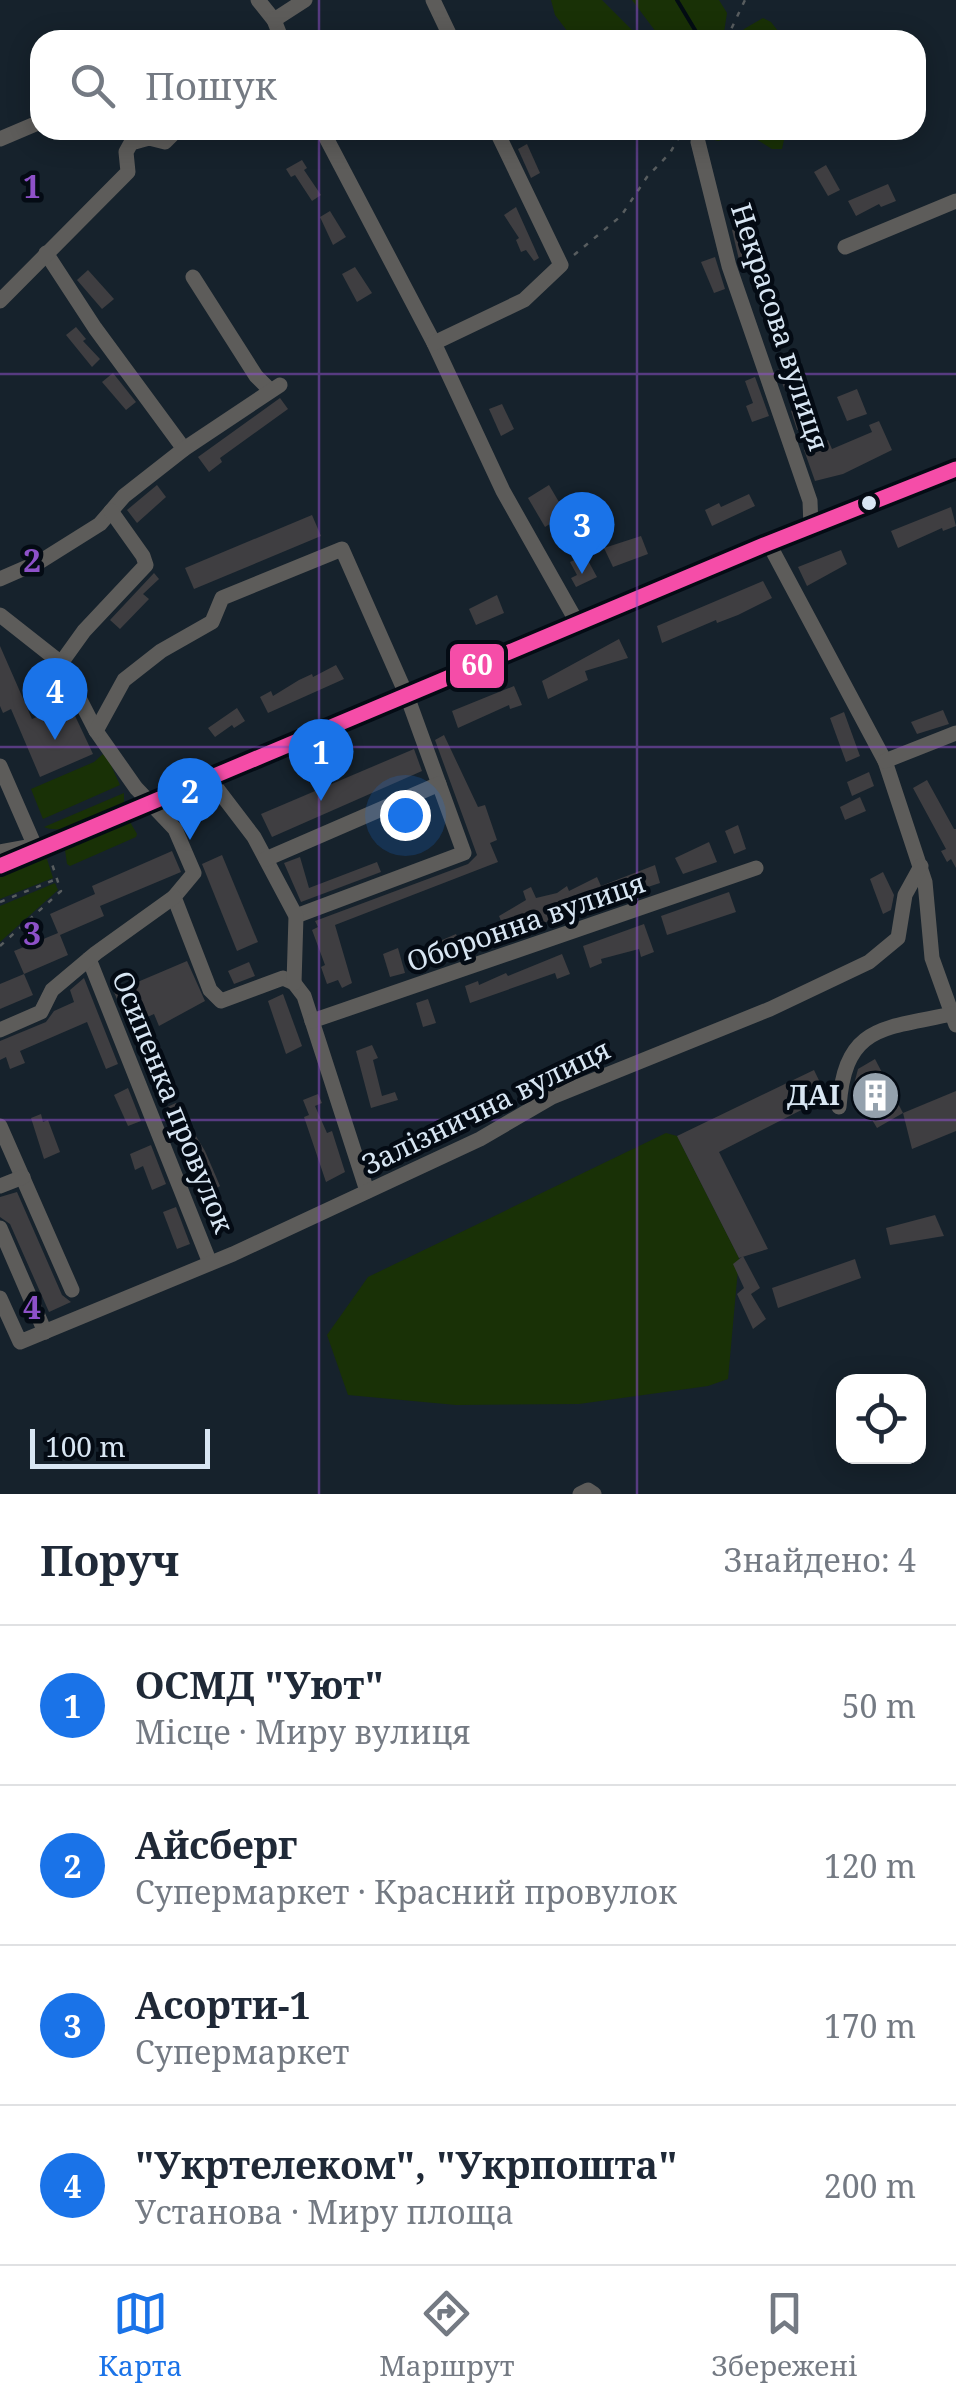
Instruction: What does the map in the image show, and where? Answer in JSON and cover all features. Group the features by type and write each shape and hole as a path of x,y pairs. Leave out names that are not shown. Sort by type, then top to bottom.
{"street":[{"path":"258,0 278,30"},
{"path":"274,20 305,0"},
{"path":"433,0 447,30"},
{"path":"0,139 30,126"},
{"path":"0,301 128,172 126,152 131,143 141,140"},
{"path":"327,140 434,343 504,491 578,624"},
{"path":"434,343 524,300 561,266 501,140"},
{"name":"Некрасова вулиця","path":"698,142 729,266 810,500 811,527"},
{"path":"845,248 956,201"},
{"path":"46,253 95,328 184,448"},
{"path":"0,579 41,561 100,524 124,496 184,448 275,388 256,376 193,277"},
{"path":"0,866 40,846 956,469"},
{"path":"61,663 84,630 146,565 144,556 112,512"},
{"path":"768,544 885,761 925,882 932,958 954,1020 881,1029 851,1052 841,1073 839,1107"},
{"path":"96,731 124,680 161,651 212,622 222,598 342,549 408,696 464,853 296,916"},
{"path":"0,615 61,663 96,731 149,804 174,829 194,873 174,897 52,990 41,1012 0,1030"},
{"path":"885,761 956,733"},
{"path":"0,766 40,846"},
{"path":"209,778 254,837 296,916 294,984"},
{"path":"266,860 439,784"},
{"path":"0,852 40,846"},
{"name":"Залізнична вулиця","path":"0,1298 20,1342 367,1192 480,1139 552,1097 770,1010 869,962 898,938 905,895 920,866"},
{"name":"Оборонна вулиця","path":"312,1021 756,868"},
{"path":"174,897 210,990 222,1000 283,978 304,996 367,1192"},
{"name":"Осипенка провулок","path":"88,959 210,1263"},
{"path":"0,1126 72,1290"},
{"path":"0,1186 23,1177"},
{"path":"0,1228 45,1332"},
{"path":"580,1494 588,1490 594,1494"}],"path":[{"path":"731,30 745,0"},
{"path":"561,266 621,216 677,140"},
{"path":"305,761 318,789"},
{"path":"0,946 60,891 58,879 40,846"},
{"path":"0,902 58,879"}],"green space":[{"path":"551,0 602,0 632,30 566,30 555,15"},
{"path":"632,0 719,0 727,13 724,30 654,30"},
{"path":"763,18 777,30 743,30"},
{"path":"757,140 784,140 782,149 772,149"},
{"path":"103,754 120,785 43,819 31,789 94,762"},
{"path":"124,793 124,802 97,818 74,827 44,827"},
{"path":"130,822 136,837 67,864 65,850"},
{"path":"46,856 53,878 0,899 0,877"},
{"path":"55,883 58,890 0,942 0,906"},
{"path":"666,1133 677,1136 739,1258 728,1379 708,1386 579,1404 456,1405 348,1395 327,1335 368,1277"}],"building":[{"path":"527,144 540,173 531,178 518,149"},
{"path":"302,160 307,168 304,170 321,195 312,201 295,175 291,177 286,169"},
{"path":"826,165 840,190 828,196 814,172"},
{"path":"888,184 896,201 881,207 879,204 856,216 848,201"},
{"path":"516,207 539,258 534,261 526,250 521,252 516,240 519,238 504,215"},
{"path":"330,211 346,237 333,245 320,217"},
{"path":"746,223 761,257 740,264 732,230"},
{"path":"715,257 725,289 714,293 701,262"},
{"path":"355,267 372,293 357,302 342,274"},
{"path":"88,270 114,299 102,309 77,280"},
{"path":"76,327 100,359 92,367 66,335"},
{"path":"794,364 803,383 785,390 777,370"},
{"path":"113,373 136,402 126,410 102,382"},
{"path":"755,377 769,416 752,422 746,406 753,403 745,381"},
{"path":"857,389 867,414 847,421 837,397"},
{"path":"280,398 288,409 220,458 222,462 209,472 198,457"},
{"path":"502,404 514,429 501,436 489,409"},
{"path":"805,404 813,424 797,430 791,411"},
{"path":"879,421 892,450 843,474 815,481 804,450 828,440 832,449 872,432 869,425"},
{"path":"157,485 166,497 137,523 127,510"},
{"path":"549,485 566,514 545,527 528,498"},
{"path":"749,494 755,506 712,526 705,510"},
{"path":"951,507 956,526 943,531 942,528 898,548 891,531"},
{"path":"312,515 321,536 194,589 185,568"},
{"path":"641,536 648,554 613,567 604,548"},
{"path":"841,550 847,564 807,586 798,567"},
{"path":"585,555 597,577 576,587 571,578 577,575 570,562"},
{"path":"154,573 159,579 143,594 149,599 120,629 110,620"},
{"path":"763,581 772,598 662,643 657,626"},
{"path":"497,595 504,613 476,625 469,609"},
{"path":"619,639 628,658 585,671 588,680 548,699 542,681"},
{"path":"0,646 32,719 69,703 93,754 40,777 11,709 3,713 0,706"},
{"path":"336,665 344,679 268,713 260,697 271,691 273,696"},
{"path":"514,686 522,705 510,709 509,705 458,728 452,711"},
{"path":"237,708 245,721 215,737 208,728"},
{"path":"943,710 949,724 917,734 911,722"},
{"path":"844,712 860,756 846,762 830,718"},
{"path":"444,735 478,807 485,805 497,840 490,843 498,862 335,925 352,983 342,988 338,980 327,984 321,967 325,965 312,930 318,927 315,921 468,864 477,855 435,740"},
{"path":"414,749 422,771 272,837 261,814"},
{"path":"869,772 874,786 852,796 847,782"},
{"path":"927,780 956,829 956,868 941,851 946,849 913,788"},
{"path":"860,797 866,811 845,820 840,807"},
{"path":"738,825 746,849 734,854 725,831"},
{"path":"709,842 717,862 683,874 675,858"},
{"path":"172,851 181,872 100,906 104,916 60,935 68,955 24,974 14,951 58,933 50,914 95,894 92,886"},
{"path":"222,855 258,942 237,951 202,864"},
{"path":"300,857 309,888 377,862 381,872 301,902 284,863"},
{"path":"655,865 660,883 592,903 508,938 499,916 526,900 523,891 531,887 536,898 567,886 569,891 597,877 601,886"},
{"path":"883,872 894,895 891,910 883,914 870,879"},
{"path":"729,892 736,912 667,935 661,916"},
{"path":"644,924 654,952 641,957 639,949 601,959 602,963 590,968 583,946"},
{"path":"456,934 464,952 423,968 417,951"},
{"path":"398,948 405,973 390,977 383,954"},
{"path":"562,954 570,974 557,979 555,973 470,1003 465,986 478,981 479,985 506,973 508,976"},
{"path":"187,961 205,1001 159,1026 154,1014 128,1026 114,992"},
{"path":"249,962 255,976 234,984 228,971"},
{"path":"24,974 33,995 0,1009 0,984"},
{"path":"84,978 118,1064 106,1069 87,1022 20,1051 25,1063 10,1069 6,1057 0,1060 0,1041 46,1022 54,1011 74,1002 70,990"},
{"path":"283,994 302,1046 286,1054 268,1001"},
{"path":"428,999 436,1023 423,1027 416,1003"},
{"path":"155,1037 162,1068 152,1073 139,1044"},
{"path":"372,1045 378,1058 373,1060 382,1096 395,1092 398,1100 371,1108 356,1051"},
{"name":"ДАІ","path":"875,1059 903,1113 877,1128 853,1088 858,1069"},
{"path":"814,1070 827,1097 719,1152 768,1249 739,1258 677,1136"},
{"path":"128,1088 141,1121 128,1126 114,1095"},
{"path":"956,1091 956,1131 912,1149 903,1113"},
{"path":"318,1094 322,1103 315,1106 327,1133 332,1131 345,1172 326,1182 304,1117 309,1115 303,1100"},
{"path":"176,1103 205,1151 220,1186 217,1188 224,1208 220,1210 227,1227 213,1234 165,1108"},
{"path":"41,1114 43,1122 48,1120 60,1152 44,1159 31,1118"},
{"path":"151,1145 166,1184 152,1190 143,1166 135,1170 130,1154"},
{"path":"17,1192 62,1295 71,1302 49,1312 10,1224 0,1217 0,1197"},
{"path":"176,1207 190,1244 177,1249 163,1212"},
{"path":"935,1215 944,1236 890,1245 886,1228"},
{"path":"743,1256 760,1288 751,1294 766,1319 753,1329 737,1294 744,1288 733,1264"},
{"path":"855,1259 861,1278 778,1308 772,1288"}],"waterway":[{"path":"677,0 695,30"}],"transit line":[{"name":"60","path":"0,866 764,545 956,469"}],"place":[{"name":"Асорти-1","path":"582,574"},
{"name":"\"Укртелеком\", \"Укрпошта\"","path":"55,740"},
{"name":"ОСМД \"Уют\"","path":"321,801"},
{"name":"Айсберг","path":"190,840"},
{"name":"ДАІ","path":"875,1095"}]}
